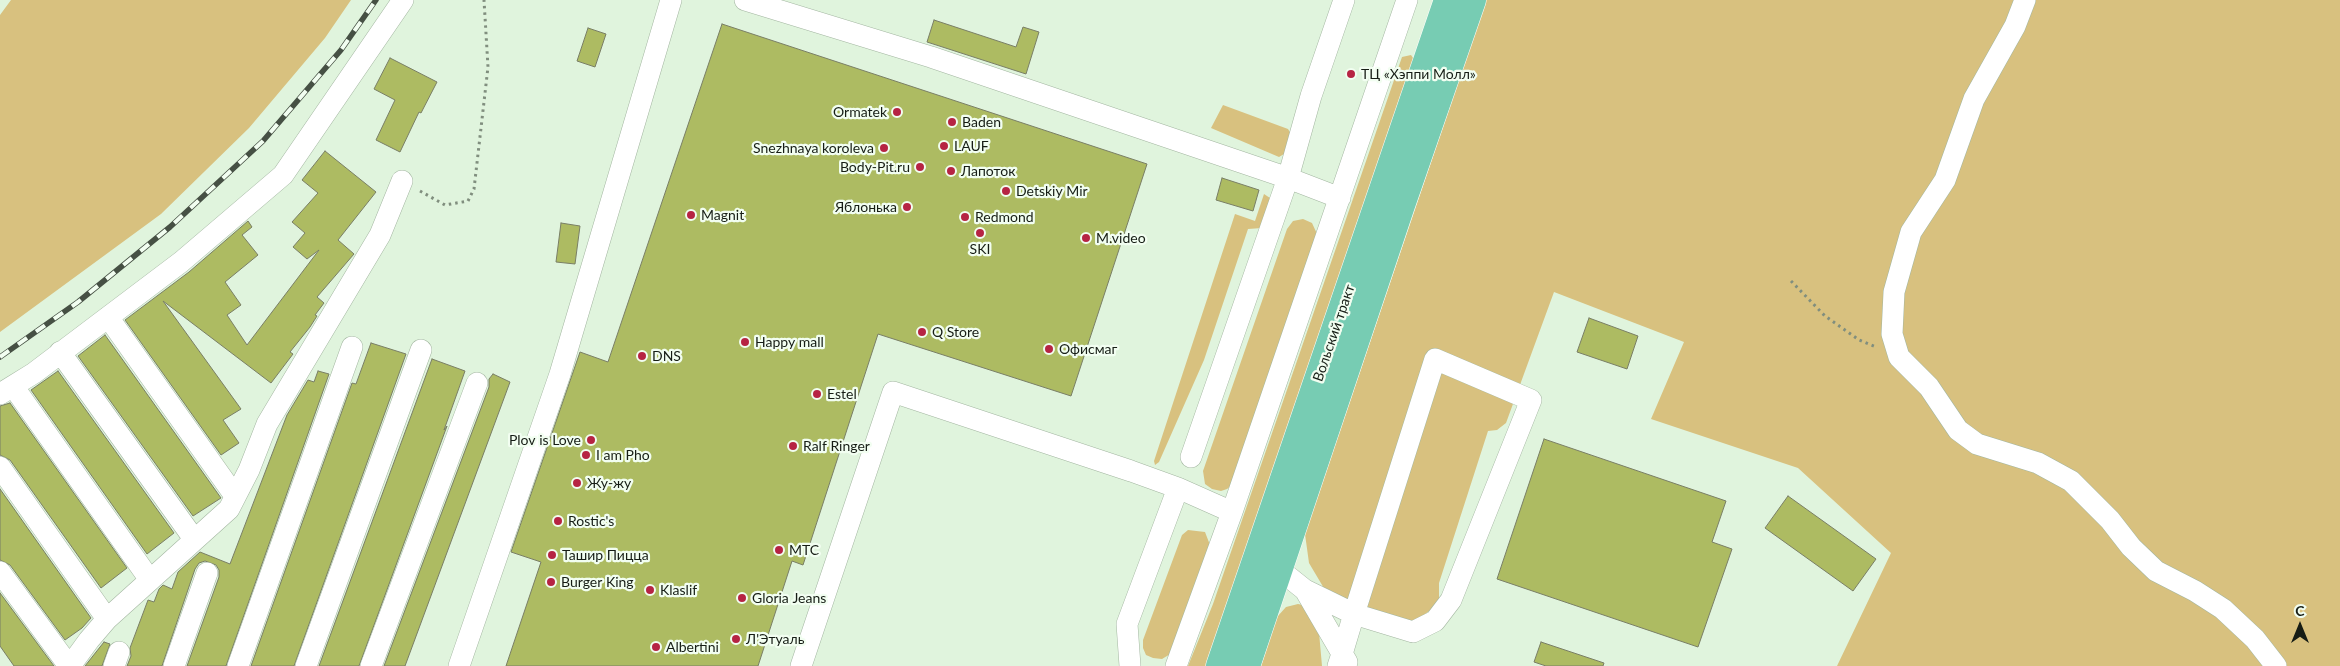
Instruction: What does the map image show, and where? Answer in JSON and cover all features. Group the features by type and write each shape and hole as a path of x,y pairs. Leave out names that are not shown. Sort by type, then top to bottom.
{"main road":[{"name":"Вольский тракт","path":"1220,666 1448,0"},
{"name":"Вольский тракт","path":"1246,666 1472,0"}],"street":[{"path":"150,580 7,390 181,262 283,175 403,0"},
{"path":"459,666 560,374 671,0"},
{"path":"745,0 931,57 1288,178 1340,198"},
{"path":"1191,457 1288,178 1311,96 1344,0"},
{"path":"1176,666 1232,512 1407,0"},
{"path":"2025,0 2015,26 1974,99 1945,180 1911,232 1894,292 1892,334 1899,357 1930,387 1958,430 1977,444 2038,463 2071,481 2110,520 2130,547 2156,571 2196,591 2223,609 2255,638 2276,666"},
{"path":"0,572 69,666 107,619 229,509 249,470 267,424 380,235 402,181"},
{"path":"108,317 235,496"},
{"path":"238,666 352,347"},
{"path":"306,666 421,350"},
{"path":"60,352 194,539"},
{"path":"1280,570 1306,590 1354,614 1413,632 1435,622 1451,600 1531,400 1435,359 1354,614 1343,662"},
{"path":"371,666 477,383"},
{"path":"801,666 894,392 1178,488 1232,512"},
{"path":"0,467 107,619"},
{"path":"1130,666 1128,624 1178,488"},
{"path":"174,666 207,573"},
{"path":"1306,590 1343,662"}],"path":[{"path":"402,181 445,205 468,201 474,189 488,68 484,0"},
{"path":"1791,281 1825,316 1852,335 1899,357"}],"shaded area":[{"path":"11,0 351,0 325,38 249,128 161,214 0,332 0,15"},
{"path":"1486,0 2340,0 2340,666 1837,666 1891,553 1798,468 1651,419 1684,342 1554,292 1506,423 1497,430 1488,431 1439,583 1439,603 1419,619 1407,622 1347,603 1325,590 1309,563 1305,534"},
{"path":"1411,55 1415,61 1207,666 1188,666 1213,604 1402,57"},
{"path":"1223,105 1288,129 1291,134 1284,154 1279,157 1211,128"},
{"path":"1264,194 1270,198 1262,228 1248,229 1204,360 1159,462 1155,465 1154,461 1235,214 1255,221"},
{"path":"1303,219 1312,223 1318,236 1233,484 1221,491 1212,489 1205,484 1203,471 1287,229 1293,221"},
{"path":"1188,530 1205,532 1210,545 1172,653 1162,659 1153,658 1146,655 1143,648 1143,640 1182,535"},
{"path":"1298,604 1307,606 1318,621 1322,666 1261,666 1277,617 1286,607"}],"building":[{"path":"934,20 1016,47 1023,27 1039,32 1026,74 927,42"},
{"name":"Happy mall","path":"722,24 1147,164 1071,396 878,334 803,565 792,561 758,666 506,666 541,562 511,552 580,352 608,362"},
{"path":"588,28 606,34 595,67 577,61"},
{"path":"390,58 437,82 421,113 419,112 400,152 376,140 395,100 374,89"},
{"path":"325,151 376,192 338,240 354,254 317,297 324,303 315,315 317,316 310,327 290,352 293,354 271,383 163,301 241,409 223,420 239,443 221,455 125,320 189,272 248,221 252,227 242,235 258,255 225,282 241,305 227,315 247,345 319,250 307,259 293,247 305,233 292,222 318,193 302,180"},
{"path":"1222,178 1259,190 1253,211 1216,200"},
{"path":"561,223 580,226 575,264 556,262"},
{"path":"1589,318 1638,336 1627,369 1577,352"},
{"path":"105,335 221,498 193,516 78,356"},
{"path":"371,343 406,354 294,666 251,666 352,383 356,384"},
{"path":"432,359 465,371 444,430 447,426 359,666 319,666"},
{"path":"58,371 174,533 147,554 31,390"},
{"path":"318,371 329,374 226,666 187,666 219,577 219,570 216,565 205,561 199,563 195,569 162,666 127,666 131,656 130,648 148,600 154,602 159,589 163,585 172,589 178,572 200,552 230,564 287,415 308,380 314,382"},
{"path":"493,374 510,382 405,666 384,666 489,387 489,379"},
{"path":"10,403 127,568 101,588 10,460 0,455 0,406"},
{"path":"1544,439 1726,501 1712,542 1732,549 1698,647 1497,579"},
{"path":"0,489 91,618 82,628 65,640 10,565 0,560"},
{"path":"1788,496 1876,559 1853,591 1765,528"},
{"path":"0,593 54,666 14,666 0,646"},
{"path":"104,642 110,644 102,666 85,666"},
{"path":"1541,642 1604,663 1603,666 1546,666 1534,662"}],"railway":[{"path":"0,357 78,302 170,227 263,141 341,50 376,0"}],"place":[{"name":"ТЦ «Хэппи Молл»","path":"1351,74"},
{"name":"Ormatek","path":"897,112"},
{"name":"Baden","path":"952,122"},
{"name":"LAUF","path":"944,146"},
{"name":"Snezhnaya koroleva","path":"884,148"},
{"name":"Body-Pit.ru","path":"920,167"},
{"name":"Лапоток","path":"951,171"},
{"name":"Detskiy Mir","path":"1006,191"},
{"name":"Яблонька","path":"907,207"},
{"name":"Magnit","path":"691,215"},
{"name":"Redmond","path":"965,217"},
{"name":"SKI","path":"980,233"},
{"name":"M.video","path":"1086,238"},
{"name":"Q Store","path":"922,332"},
{"name":"Happy mall","path":"745,342"},
{"name":"Офисмаг","path":"1049,349"},
{"name":"DNS","path":"642,356"},
{"name":"Estel","path":"817,394"},
{"name":"Plov is Love","path":"591,440"},
{"name":"Ralf Ringer","path":"793,446"},
{"name":"I am Pho","path":"586,455"},
{"name":"Жу-жу","path":"577,483"},
{"name":"Rostic's","path":"558,521"},
{"name":"МТС","path":"779,550"},
{"name":"Ташир Пицца","path":"552,555"},
{"name":"Burger King","path":"551,582"},
{"name":"Klaslif","path":"650,590"},
{"name":"Gloria Jeans","path":"742,598"},
{"name":"Л'Этуаль","path":"736,639"},
{"name":"Albertini","path":"656,647"}]}
